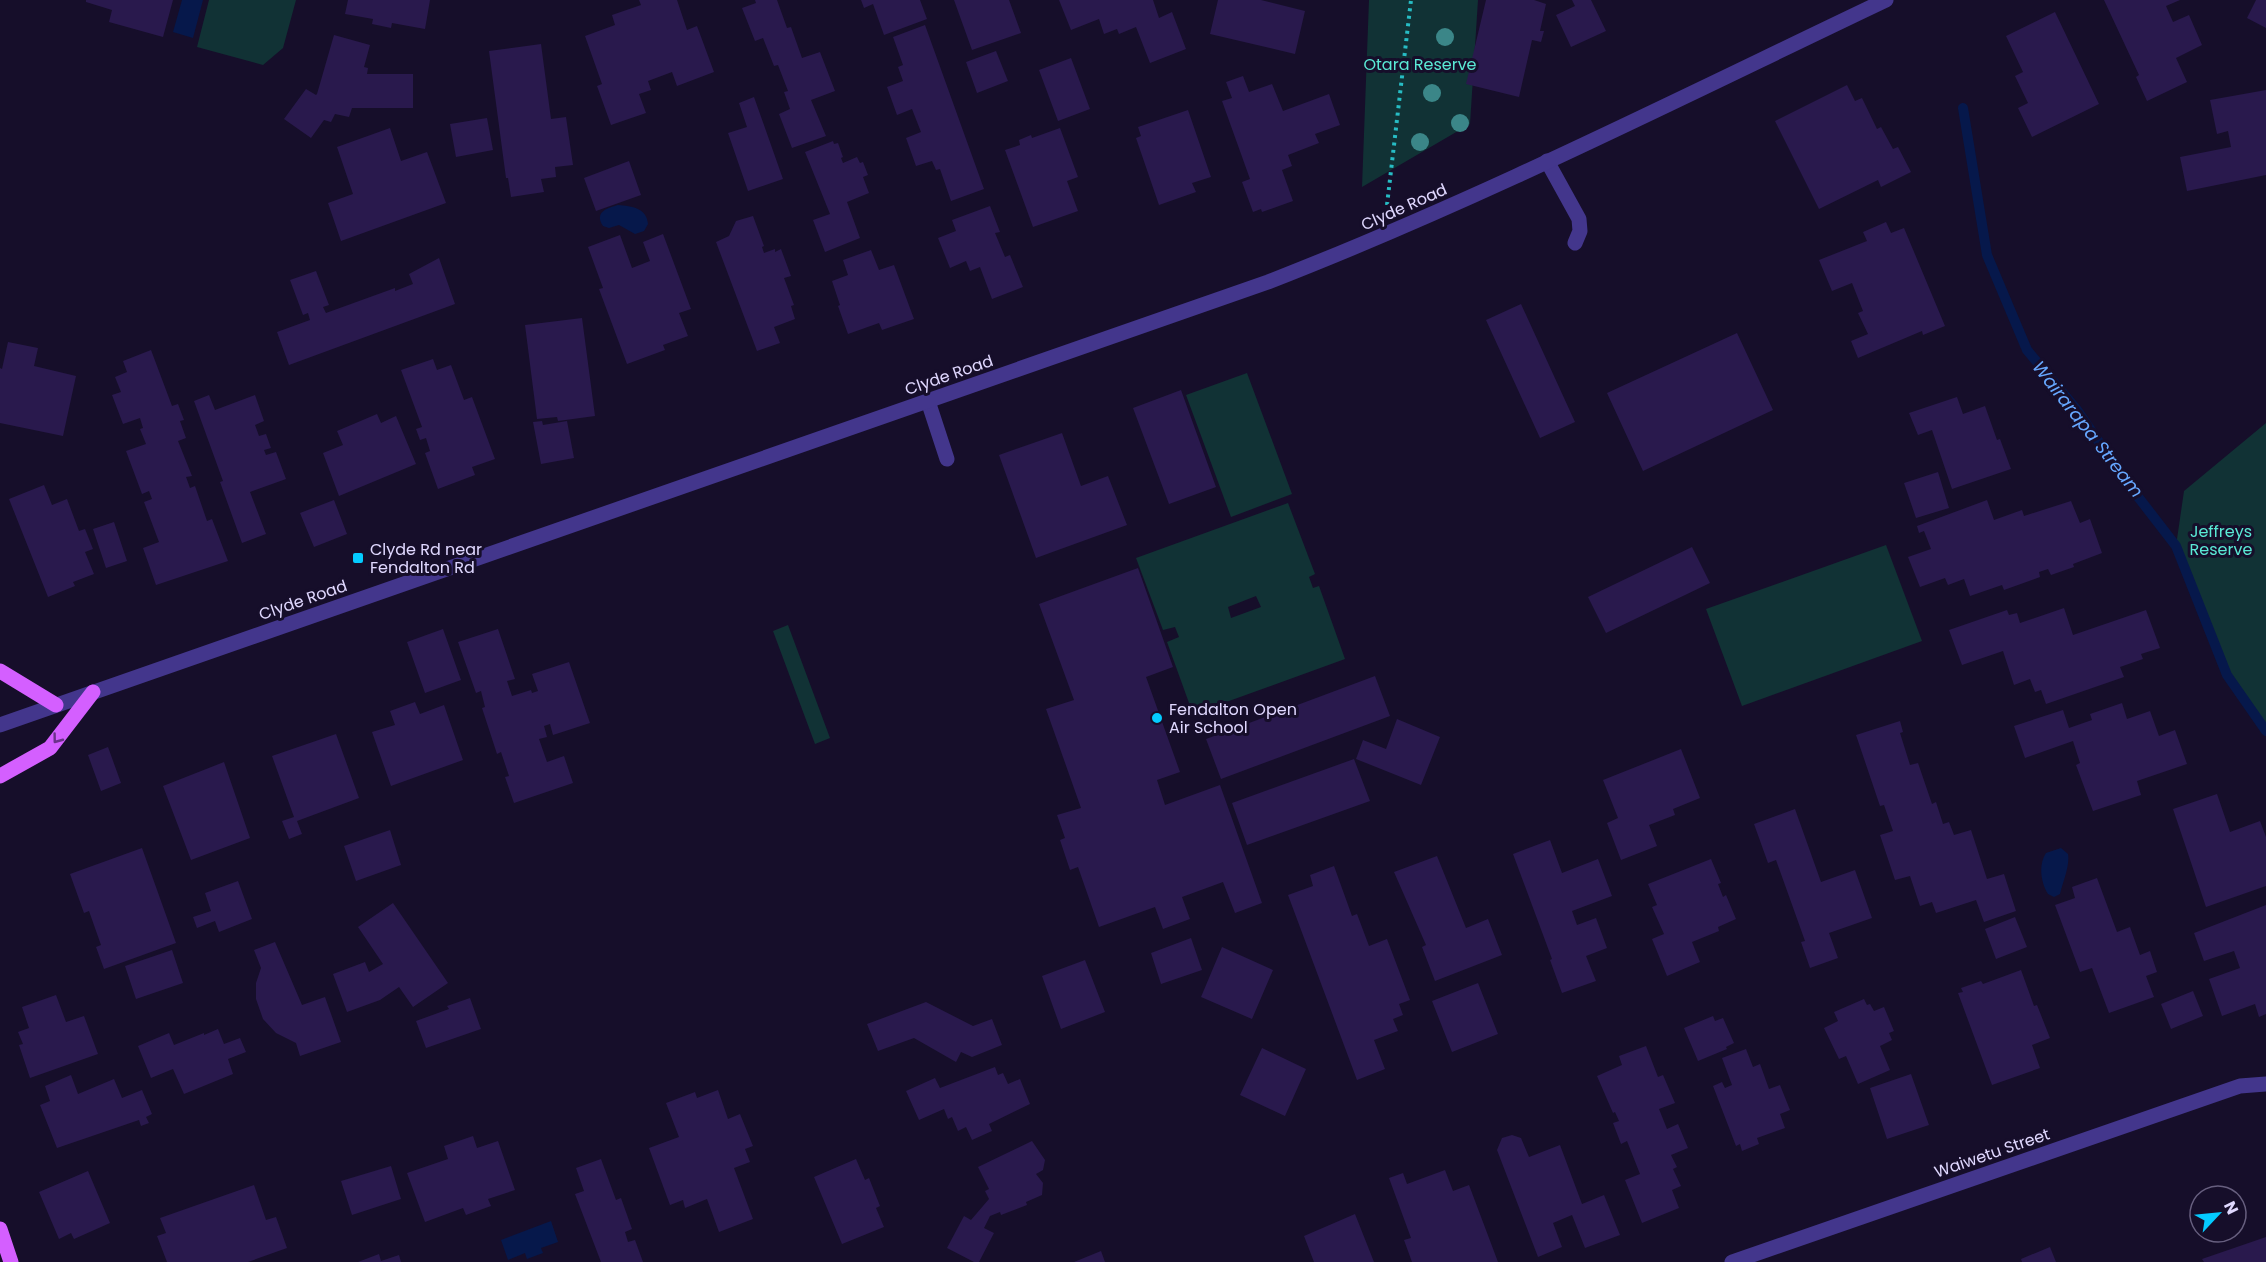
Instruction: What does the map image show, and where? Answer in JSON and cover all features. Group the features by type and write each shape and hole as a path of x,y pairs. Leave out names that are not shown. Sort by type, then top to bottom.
{"main road":[{"path":"0,671 56,705"},
{"path":"0,776 50,748 93,692"},
{"path":"0,1229 11,1262"}],"street":[{"name":"Clyde Road","path":"0,725 1268,282 1383,237 1547,162 1886,0"},
{"path":"1547,162 1579,219 1580,231 1575,243"},
{"path":"927,401 947,459"},
{"name":"Waiwetu Street","path":"1732,1262 2240,1086 2266,1084"}],"path":[{"path":"1383,237 1411,0"}],"green space":[{"path":"209,0 296,0 283,48 263,65 197,47"},
{"name":"Otara Reserve","path":"1369,0 1478,0 1470,124 1362,187"},
{"path":"1247,373 1292,494 1231,517 1186,395"},
{"name":"Jeffreys Reserve","path":"2266,423 2266,732 2227,675 2176,546 2184,491"},
{"path":"1288,503 1315,574 1309,577 1313,588 1319,586 1345,659 1193,714 1167,642 1179,637 1175,627 1163,630 1136,558","holes":["1256,596 1261,607 1231,618 1228,607"]},
{"path":"1886,545 1922,641 1742,706 1706,609"},
{"path":"788,625 830,738 815,744 773,631"}],"water":[{"path":"182,0 203,0 193,38 173,32"},
{"path":"618,205 633,207 645,214 648,224 644,231 635,234 619,225 609,228 603,226 601,214"},
{"path":"2061,848 2068,854 2068,863 2060,894 2054,897 2048,894 2044,885 2041,874 2042,863 2046,853"},
{"path":"551,1221 558,1242 541,1248 543,1253 527,1259 525,1253 508,1260 501,1240"}],"building":[{"path":"86,0 173,0 163,37 109,22 112,10 86,2"},
{"path":"348,0 430,0 425,29 392,23 391,28 372,24 373,19 345,14"},
{"path":"639,0 677,0 687,30 697,26 714,72 677,86 672,72 648,81 651,90 639,94 646,113 611,125 597,86 602,84 585,36 615,25 612,15 641,5"},
{"path":"755,0 777,0 787,28 791,27 802,58 820,52 835,91 811,100 826,136 792,148 779,114 790,109 784,92 788,91 778,65 774,66 763,38 755,41 742,8 756,3"},
{"path":"861,0 920,0 927,19 884,35 873,4 864,8"},
{"path":"954,0 1009,0 1021,33 972,50"},
{"path":"1059,0 1153,0 1159,18 1172,12 1186,49 1150,63 1136,27 1119,34 1117,29 1104,34 1099,19 1071,30"},
{"path":"1218,0 1261,0 1305,11 1295,54 1210,34"},
{"path":"1486,0 1534,0 1546,4 1540,31 1544,31 1541,42 1532,40 1519,97 1466,84"},
{"path":"1572,0 1591,0 1606,31 1571,47 1556,15 1575,6"},
{"path":"2104,0 2180,0 2166,6 2173,22 2189,15 2202,45 2176,58 2187,82 2147,101 2136,77 2139,75"},
{"path":"2256,0 2266,0 2266,28 2247,18"},
{"path":"2055,12 2099,104 2032,137 2018,108 2028,103 2015,76 2023,72 2006,36"},
{"path":"925,25 984,189 951,201 940,169 936,170 932,161 916,166 906,138 921,132 912,109 897,115 887,87 903,81 898,67 903,65 893,37"},
{"path":"334,35 370,45 364,67 368,68 367,74 413,74 413,108 352,108 349,117 335,114 331,122 324,120 311,138 284,119 306,89 317,94"},
{"path":"541,44 551,119 566,117 573,165 555,167 556,177 541,179 544,192 511,197 508,178 506,178 489,51"},
{"path":"996,51 1008,81 977,93 966,62"},
{"path":"1071,58 1090,109 1058,121 1039,70"},
{"path":"1243,76 1249,92 1272,84 1283,111 1329,94 1340,125 1315,134 1319,143 1288,155 1292,166 1282,170 1293,201 1262,212 1261,209 1253,212 1242,182 1250,179 1222,101 1232,98 1226,82"},
{"path":"1847,85 1855,101 1862,98 1877,129 1881,127 1893,149 1898,147 1911,172 1881,187 1878,180 1819,209 1775,121"},
{"path":"2266,90 2266,175 2187,191 2180,157 2231,147 2228,131 2217,134 2210,100"},
{"path":"754,97 783,179 748,191 728,133 747,127 739,103"},
{"path":"1188,110 1211,177 1192,183 1196,192 1159,205 1136,138 1141,136 1138,127"},
{"path":"487,118 493,150 456,157 450,124"},
{"path":"390,128 401,161 427,152 446,203 341,241 328,203 353,194 337,147"},
{"path":"1060,128 1078,177 1067,181 1078,211 1033,227 1005,150 1020,145 1019,140 1031,135 1032,138"},
{"path":"833,141 834,144 838,143 843,163 857,157 860,163 863,162 868,175 863,177 869,193 847,202 860,238 825,252 813,220 830,214 805,152"},
{"path":"629,161 641,195 596,211 584,178"},
{"path":"990,206 1000,232 995,233 1005,257 1010,255 1023,287 992,299 980,267 970,271 966,261 950,268 938,238 956,231 952,220"},
{"path":"753,216 764,246 762,247 764,253 781,249 791,276 784,278 794,305 791,306 795,319 774,327 780,343 757,351 716,242 729,236 736,221"},
{"path":"1886,222 1891,233 1904,228 1945,326 1923,335 1922,331 1858,358 1851,341 1868,334 1858,313 1863,311 1852,283 1832,291 1819,260 1867,241 1863,232"},
{"path":"663,234 691,309 679,313 688,336 663,345 665,350 627,364 599,289 603,288 588,247 620,235 632,268 650,261 643,242"},
{"path":"871,250 879,270 894,265 914,319 882,330 879,323 848,334 832,281 848,275 843,260"},
{"path":"439,258 455,304 289,365 277,332 310,320 308,313 303,315 290,280 316,271 329,305 323,307 326,313 395,288 395,291 413,284 409,274"},
{"path":"1521,304 1575,422 1540,438 1486,320"},
{"path":"582,318 595,416 558,421 557,417 537,419 525,325"},
{"path":"1737,333 1773,410 1643,471 1607,393"},
{"path":"8,342 38,348 34,366 76,376 63,436 0,423 0,368 2,369"},
{"path":"151,350 172,406 178,404 184,420 180,421 186,438 178,441 192,476 186,477 190,488 195,486 207,521 212,519 228,561 156,585 143,548 159,542 144,502 152,499 149,491 142,494 126,451 146,444 140,429 143,428 140,418 123,424 112,395 121,392 115,377 127,372 123,361"},
{"path":"433,359 437,370 451,365 464,400 472,397 495,459 472,467 475,475 438,489 425,453 430,451 426,438 420,440 416,429 422,427 401,370"},
{"path":"1181,390 1216,487 1169,504 1133,408"},
{"path":"209,395 215,410 255,395 264,421 255,425 259,436 266,434 271,448 264,450 266,455 276,452 286,479 250,492 266,534 242,543 220,482 223,481 194,401"},
{"path":"1957,397 1963,414 1985,406 1997,440 2000,439 2011,469 1952,489 1932,430 1918,435 1909,413"},
{"path":"377,414 381,423 396,416 416,464 339,496 323,453 343,445 337,431"},
{"path":"542,421 543,425 567,421 574,458 541,464 533,422"},
{"path":"1062,433 1081,486 1108,476 1127,525 1036,558 999,455"},
{"path":"1938,472 1949,508 1916,518 1904,483"},
{"path":"44,485 52,505 67,499 79,531 85,529 93,549 85,552 94,574 73,582 75,586 48,597 9,499"},
{"path":"334,500 347,534 314,547 300,513"},
{"path":"1987,500 1994,520 2022,510 2024,516 2071,501 2080,523 2090,519 2102,553 2051,575 2048,569 2039,572 2040,577 2004,590 2002,585 1970,596 1964,579 1948,585 1945,578 1920,587 1908,557 1931,549 1924,531 1919,533 1917,526"},
{"path":"114,522 127,561 106,568 93,529"},
{"path":"1692,547 1710,583 1606,633 1588,597"},
{"path":"1138,568 1173,667 1146,677 1180,772 1157,780 1165,805 1220,785 1262,903 1235,913 1223,882 1182,897 1190,919 1163,929 1155,907 1099,927 1078,867 1070,870 1060,840 1065,838 1057,815 1081,808 1046,709 1074,700 1039,604"},
{"path":"2064,608 2073,635 2146,610 2160,648 2141,654 2143,659 2120,667 2124,677 2046,704 2041,690 2035,692 2030,679 2014,685 2003,651 1962,665 1949,630 2007,610 2009,615 2017,613 2020,623"},
{"path":"443,629 461,680 425,693 407,642"},
{"path":"498,629 515,679 507,681 512,696 531,690 532,693 538,691 532,674 569,662 590,723 553,735 550,724 544,726 547,737 539,739 547,762 564,756 573,783 514,803 505,777 509,776 501,752 497,754 482,708 485,707 481,691 476,693 458,642"},
{"path":"1375,676 1390,716 1221,779 1206,739"},
{"path":"415,702 420,714 444,705 463,760 391,786 372,732 395,725 390,711"},
{"path":"2122,703 2127,719 2150,711 2159,736 2175,730 2187,764 2137,781 2141,795 2093,811 2076,765 2080,763 2073,741 2025,758 2014,726 2063,710 2069,728 2092,720 2090,714"},
{"path":"1397,719 1440,737 1421,785 1356,759 1363,740 1386,749"},
{"path":"1900,721 1903,732 1900,733 1910,765 1918,763 1932,804 1936,802 1943,824 1949,822 1954,835 1971,830 1987,879 2004,874 2016,911 1984,922 1976,900 1936,913 1932,902 1920,906 1910,876 1895,880 1880,835 1893,831 1884,805 1880,806 1856,735"},
{"path":"336,734 359,798 297,821 302,834 289,839 282,821 294,817 272,756"},
{"path":"108,747 121,783 101,791 88,755"},
{"path":"1681,749 1700,798 1673,809 1675,815 1649,825 1657,846 1621,860 1607,823 1618,818 1603,780"},
{"path":"1354,759 1370,801 1247,845 1232,803"},
{"path":"224,762 250,838 191,860 163,786"},
{"path":"2217,794 2230,832 2260,821 2266,837 2266,886 2206,907 2173,809"},
{"path":"1795,809 1821,882 1855,870 1872,918 1829,933 1838,958 1810,968 1801,942 1805,941 1776,860 1768,863 1754,824"},
{"path":"390,830 401,865 356,881 344,846"},
{"path":"1550,840 1562,873 1598,859 1612,896 1572,911 1577,925 1596,918 1607,948 1586,956 1596,981 1562,993 1550,960 1552,959 1513,854"},
{"path":"142,848 176,943 104,969 96,947 101,945 89,911 84,913 70,874"},
{"path":"1437,856 1466,928 1488,919 1502,955 1435,981 1422,947 1426,945 1394,872"},
{"path":"1711,859 1721,883 1718,884 1723,897 1726,895 1736,919 1718,927 1719,931 1692,942 1700,962 1667,976 1652,939 1664,934 1652,907 1657,905 1648,884"},
{"path":"1334,866 1352,916 1357,914 1369,946 1387,939 1410,1000 1399,1004 1403,1015 1393,1019 1398,1031 1374,1040 1385,1069 1357,1080 1288,895 1313,886 1310,875"},
{"path":"2097,878 2117,932 2130,927 2140,955 2150,951 2157,972 2146,976 2154,997 2109,1013 2092,968 2080,972 2055,905 2075,898 2072,887"},
{"path":"238,881 252,919 219,932 215,921 197,928 193,917 211,911 205,893"},
{"path":"393,903 448,983 413,1007 399,987 380,1000 347,1012 333,974 365,962 369,972 383,964 358,927"},
{"path":"2266,905 2266,1014 2259,1017 2255,1004 2222,1016 2209,979 2240,968 2234,951 2204,961 2194,933"},
{"path":"2015,917 2027,947 1996,959 1985,929"},
{"path":"1191,938 1202,970 1161,984 1151,953"},
{"path":"275,942 302,1005 325,997 341,1042 300,1056 296,1043 276,1033 263,1019 256,999 256,983 261,968 254,950"},
{"path":"1222,947 1273,970 1252,1019 1201,997"},
{"path":"172,950 183,983 136,999 125,966"},
{"path":"1085,960 1105,1012 1061,1029 1042,976"},
{"path":"2021,970 2034,1006 2037,1005 2050,1038 2032,1045 2040,1068 1992,1085 1958,993 1963,992 1961,988 1981,981 1983,984"},
{"path":"1478,983 1498,1034 1452,1052 1432,1001"},
{"path":"2193,991 2203,1016 2171,1029 2161,1004"},
{"path":"56,995 66,1022 84,1016 98,1054 30,1078 19,1045 23,1044 18,1032 29,1028 22,1007"},
{"path":"470,998 481,1029 426,1048 416,1021 449,1009 447,1006"},
{"path":"1864,999 1874,1011 1884,1007 1894,1031 1889,1033 1892,1040 1880,1046 1890,1070 1858,1084 1846,1056 1839,1059 1824,1028 1838,1021 1834,1012"},
{"path":"926,1002 973,1026 992,1019 1002,1045 972,1057 961,1052 956,1062 914,1038 878,1051 867,1024"},
{"path":"1713,1016 1715,1021 1723,1018 1734,1043 1726,1047 1727,1049 1698,1061 1684,1028"},
{"path":"218,1029 224,1044 240,1038 246,1052 228,1059 233,1074 184,1094 173,1069 151,1078 138,1046 169,1033 174,1045"},
{"path":"1646,1046 1658,1077 1663,1075 1675,1103 1659,1109 1667,1129 1678,1124 1688,1148 1671,1155 1677,1167 1673,1169 1681,1186 1672,1190 1679,1208 1642,1223 1625,1180 1640,1174 1627,1141 1621,1144 1613,1123 1619,1121 1615,1112 1613,1113 1597,1076 1622,1065 1619,1056"},
{"path":"1262,1048 1306,1069 1285,1116 1240,1095"},
{"path":"1746,1049 1753,1067 1760,1064 1769,1089 1780,1085 1790,1110 1780,1114 1785,1128 1757,1138 1759,1144 1742,1151 1740,1144 1736,1146 1713,1086 1722,1082 1725,1088 1732,1085 1722,1058"},
{"path":"995,1067 998,1075 1003,1073 1008,1084 1020,1079 1030,1104 989,1124 992,1131 972,1140 966,1127 958,1131 952,1117 948,1119 944,1109 919,1120 906,1091 935,1078 940,1088"},
{"path":"1911,1074 1929,1125 1887,1139 1870,1088"},
{"path":"71,1075 78,1094 114,1079 122,1098 142,1090 152,1114 146,1117 149,1123 141,1126 139,1120 57,1148 40,1105 50,1101 45,1086"},
{"path":"718,1090 728,1119 740,1114 753,1146 745,1149 750,1162 734,1168 753,1219 719,1232 707,1199 685,1208 683,1200 670,1205 649,1148 679,1137 666,1103 695,1092 697,1098"},
{"path":"1512,1135 1521,1138 1529,1157 1560,1145 1582,1204 1604,1195 1620,1235 1585,1248 1572,1215 1553,1223 1562,1247 1538,1257 1497,1150 1502,1138"},
{"path":"473,1136 477,1148 498,1141 515,1190 488,1199 491,1206 466,1215 463,1208 425,1222 407,1173 448,1159 444,1146"},
{"path":"1032,1141 1045,1160 1043,1170 1036,1174 1043,1183 1042,1195 1026,1202 1027,1205 1001,1215 1000,1212 990,1216 984,1228 994,1233 979,1262 974,1262 947,1248 964,1216 971,1220 989,1199 985,1191 989,1189 978,1167"},
{"path":"601,1159 616,1200 621,1198 632,1229 625,1232 628,1242 635,1240 643,1262 601,1262 575,1194 584,1191 576,1168"},
{"path":"856,1159 865,1180 869,1178 880,1206 876,1208 884,1227 842,1244 814,1177"},
{"path":"391,1166 401,1199 352,1215 341,1181"},
{"path":"1445,1170 1453,1191 1469,1185 1498,1262 1412,1262 1404,1240 1411,1238 1389,1178 1403,1173 1407,1184"},
{"path":"88,1171 110,1223 74,1239 71,1233 59,1239 39,1192"},
{"path":"254,1185 266,1220 276,1217 287,1248 248,1262 167,1262 157,1236 166,1233 160,1218"},
{"path":"1355,1214 1374,1262 1314,1262 1304,1236"},
{"path":"2266,1237 2266,1262 2204,1262 2202,1259 2248,1244"},
{"path":"2050,1247 2056,1262 2022,1262 2021,1259"},
{"path":"1101,1251 1105,1262 1074,1262"},
{"path":"379,1254 381,1261 399,1255 401,1262 358,1262"}],"waterway":[{"name":"Wairarapa Stream","path":"1963,108 1987,255 2027,350 2077,410 2125,480 2176,546 2227,675 2266,731"}],"place":[{"name":"Clyde Rd near Fendalton Rd","path":"358,558"},
{"name":"Fendalton Open Air School","path":"1157,718"}]}
